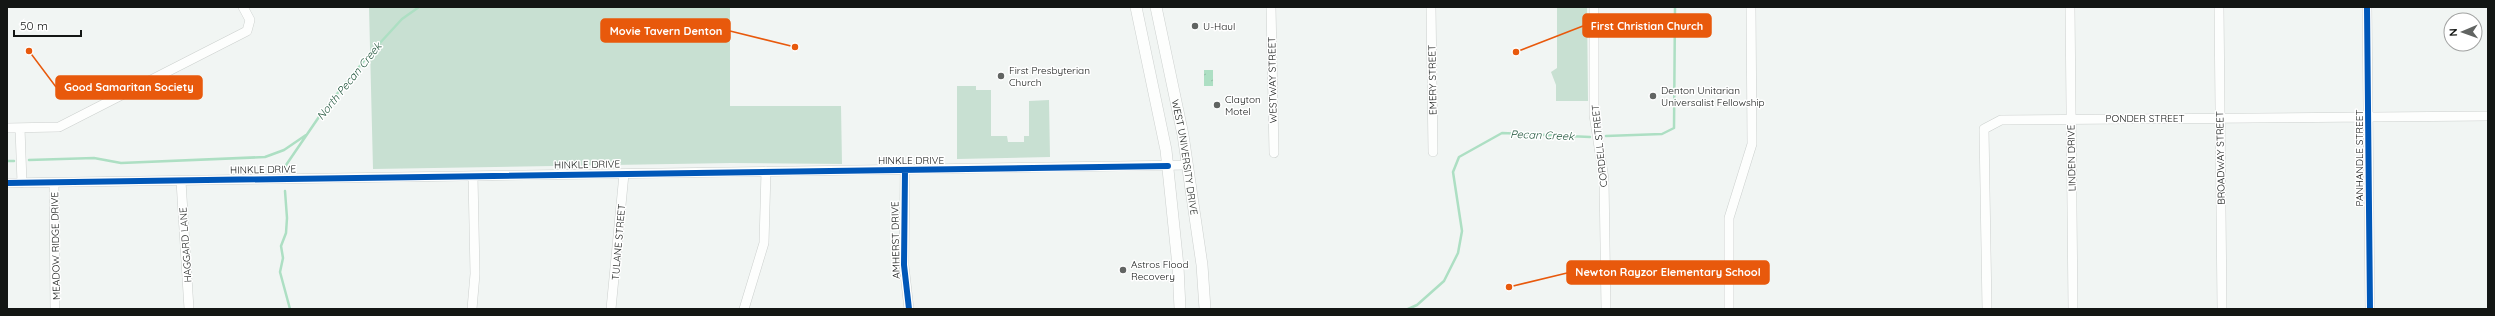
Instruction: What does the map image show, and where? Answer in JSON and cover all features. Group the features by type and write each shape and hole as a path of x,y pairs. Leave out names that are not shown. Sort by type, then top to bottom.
{"main road":[{"name":"WEST UNIVERSITY DRIVE","path":"1136,7 1168,166 1178,266 1180,309"},
{"name":"WEST UNIVERSITY DRIVE","path":"1156,7 1188,165 1202,265 1205,309"}],"street":[{"path":"7,128 59,127 241,35 247,31 250,20 243,7"},
{"name":"WESTWAY STREET","path":"1271,7 1274,153"},
{"name":"EMERY STREET","path":"1431,7 1433,152"},
{"name":"CORDELL STREET","path":"1594,7 1594,115 1604,179 1606,309"},
{"path":"1729,309 1729,218 1752,144 1751,7"},
{"name":"LINDEN DRIVE","path":"2070,7 2073,309"},
{"name":"BROADWAY STREET","path":"2219,7 2222,309"},
{"name":"PANHANDLE STREET","path":"2368,7 2370,309"},
{"name":"PONDER STREET","path":"1987,309 1984,129 2001,120 2488,116"},
{"path":"20,128 22,183"},
{"name":"HINKLE DRIVE","path":"7,183 1188,165"},
{"name":"AMHERST DRIVE","path":"905,170 904,265 909,309"},
{"path":"744,309 764,243 766,171"},
{"name":"TULANE STREET","path":"611,309 624,174"},
{"path":"472,309 476,274 473,176"},
{"name":"HAGGARD LANE","path":"181,180 189,309"},
{"name":"MEADOW RIDGE DRIVE","path":"54,183 56,309"}],"shaded area":[{"path":"369,7 730,7 730,106 841,106 842,164 731,163 373,169"},
{"path":"1557,7 1587,7 1588,101 1556,101 1556,85 1551,72 1557,68"},
{"path":"957,86 976,86 976,90 991,90 991,136 1007,136 1008,142 1024,142 1024,136 1029,136 1029,101 1049,100 1050,157 957,159"}],"water":[{"path":"1204,70 1213,70 1213,86 1204,86"}],"waterway":[{"name":"North Pecan Creek","path":"284,168 323,111 368,56 402,19 419,7"},
{"name":"Pecan Creek","path":"1606,136 1662,134 1674,128 1675,7"},
{"name":"Pecan Creek","path":"1408,309 1417,305 1444,281 1458,253 1462,231 1453,172 1459,157 1502,133 1590,137"},
{"path":"29,160 94,158 121,163 265,157 284,150 306,135"},
{"path":"7,161 14,161"},
{"name":"North Pecan Creek","path":"285,191 287,218 286,233 281,246 283,258 280,272 290,309"}],"cycle path":[{"path":"2367,7 2370,309"},
{"path":"7,183 1168,166"},
{"path":"905,170 904,265 909,309"}],"place":[{"name":"U-Haul","path":"1195,26"},
{"name":"Movie Tavern Denton","path":"795,47"},
{"name":"Good Samaritan Society","path":"29,51"},
{"name":"First Christian Church","path":"1516,52"},
{"name":"First Presbyterian Church","path":"1001,76"},
{"name":"Denton Unitarian Universalist Fellowship","path":"1653,96"},
{"name":"Clayton Motel","path":"1217,105"},
{"name":"Astros Flood Recovery","path":"1123,270"},
{"name":"Newton Rayzor Elementary School","path":"1509,287"}]}
